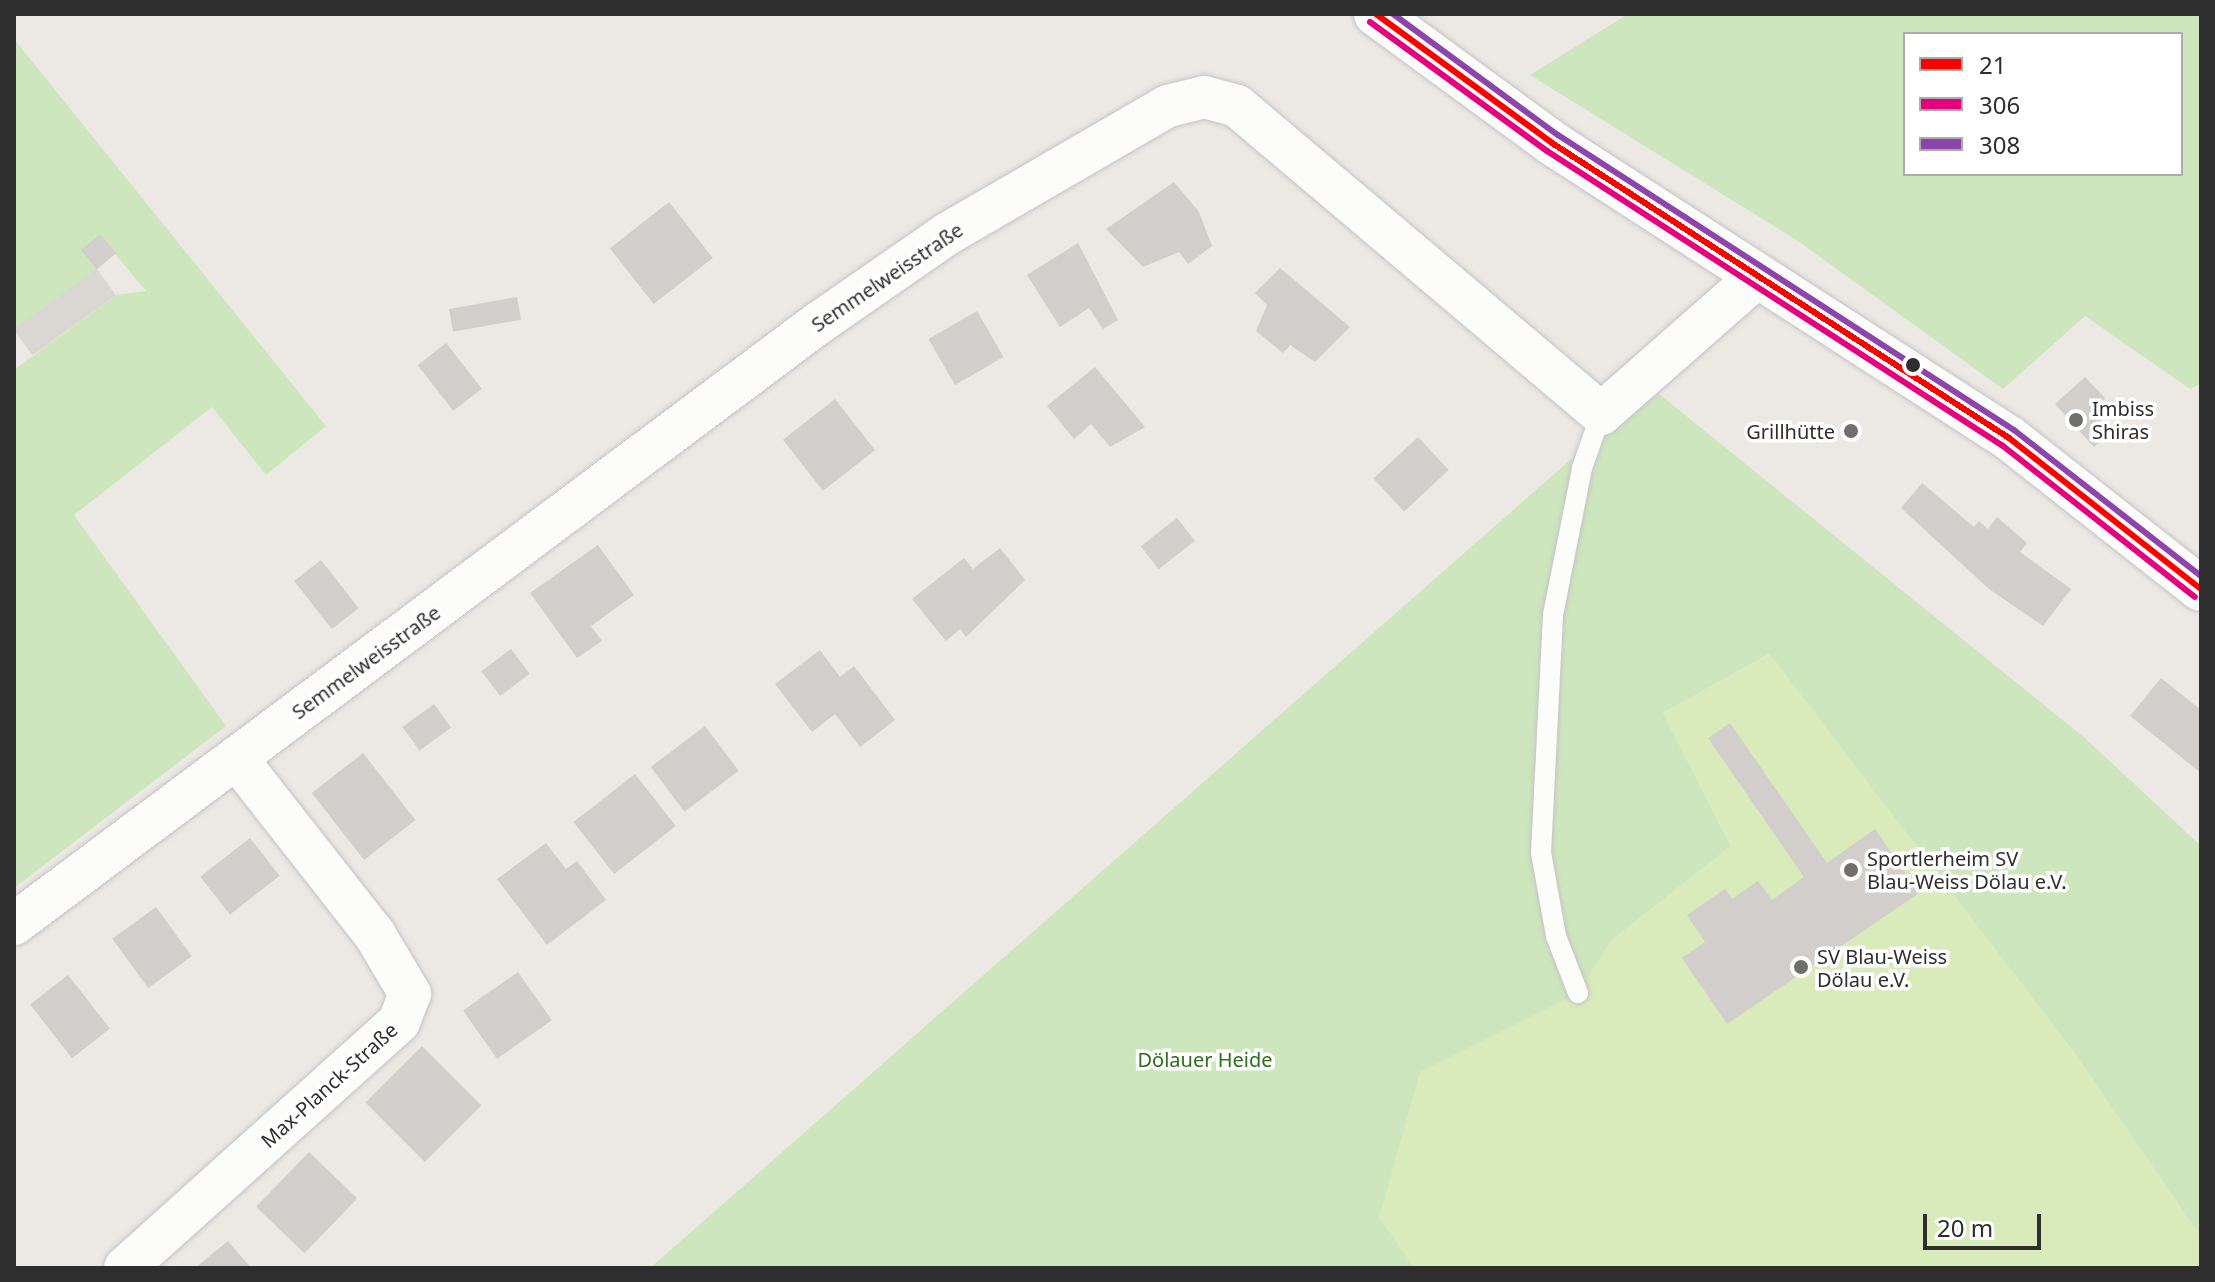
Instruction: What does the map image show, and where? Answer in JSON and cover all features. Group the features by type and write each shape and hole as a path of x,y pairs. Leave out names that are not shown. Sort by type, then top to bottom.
{"main road":[{"path":"1376,14 1552,143 2009,438 2201,589"}],"street":[{"name":"Semmelweisstraße","path":"14,924 909,260 1180,103 1204,97 1237,106 1601,414"},
{"path":"1601,414 1758,276"},
{"name":"Max-Planck-Straße","path":"125,1268 399,1022 410,994 375,935 236,758"}],"lane":[{"path":"1578,993 1556,936 1541,853 1553,615 1582,468 1601,414"}],"green space":[{"path":"1628,14 2201,14 2201,384 2190,389 2085,316 2003,389 1798,241 1530,75"},
{"path":"14,39 326,426 266,475 212,407 74,515 226,726 14,888 14,370 116,295 146,291 99,235 81,250 97,269 14,330"},
{"name":"Dölauer Heide","path":"1659,394 2086,739 2201,846 2201,1237 2073,1051 1769,654 1663,713 1731,846 1612,940 1578,993 1379,1217 1415,1268 650,1268 1626,411"},
{"name":"SV Blau-Weiss Dölau e.V.","path":"1770,654 2073,1051 2201,1237 2201,1268 1415,1268 1379,1218 1420,1072 1578,993 1612,940 1731,846 1663,713"}],"shaded area":[{"path":"97,269 116,295 32,355 14,329"}],"building":[{"path":"1174,182 1199,212 1212,246 1188,264 1179,252 1143,267 1106,229"},
{"path":"669,202 713,258 654,304 610,248"},
{"path":"100,234 116,253 97,269 81,250"},
{"path":"1078,243 1118,320 1103,329 1089,308 1060,327 1027,275"},
{"path":"1280,268 1350,327 1315,362 1290,345 1283,353 1256,331 1267,305 1255,293"},
{"path":"517,297 521,320 453,332 449,309"},
{"path":"977,311 1004,357 955,385 929,339"},
{"path":"446,343 482,389 453,411 418,365"},
{"path":"1095,367 1145,427 1110,447 1091,424 1074,439 1047,406"},
{"path":"2085,377 2105,398 2093,410 2112,430 2094,447 2055,404"},
{"path":"835,399 875,450 823,491 783,440"},
{"path":"1418,437 1449,470 1404,512 1373,479"},
{"path":"1922,483 1974,527 1979,521 1988,529 1997,517 2027,543 2020,552 2071,589 2043,626 1989,589 1901,508"},
{"path":"1177,518 1195,541 1159,569 1141,546"},
{"path":"598,545 634,595 591,626 602,641 577,658 530,593"},
{"path":"1000,548 1025,580 966,637 960,629 946,641 912,599 964,558 973,569"},
{"path":"321,560 359,608 332,629 294,581"},
{"path":"511,649 530,674 500,696 481,671"},
{"path":"820,650 840,677 854,666 895,720 860,747 835,714 812,732 775,684"},
{"path":"2161,678 2201,710 2201,773 2130,716"},
{"path":"434,704 451,727 419,750 402,727"},
{"name":"Sportlerheim SV Blau-Weiss Dölau e.V.","path":"1730,723 1827,863 1875,829 1919,893 1727,1024 1682,958 1705,942 1687,915 1725,889 1732,899 1758,881 1772,900 1804,877 1708,738"},
{"path":"705,726 739,771 684,812 651,767"},
{"path":"363,753 415,820 364,860 312,793"},
{"path":"635,774 676,826 614,874 574,822"},
{"path":"250,838 280,876 230,915 200,877"},
{"path":"546,843 566,869 577,861 606,900 547,945 497,879"},
{"path":"156,907 192,956 148,988 112,939"},
{"path":"518,972 552,1020 497,1059 463,1010"},
{"path":"68,975 110,1029 72,1058 30,1005"},
{"path":"422,1046 481,1105 425,1162 365,1103"},
{"path":"309,1152 357,1199 304,1253 256,1207"},
{"path":"228,1241 251,1268 195,1268"}],"transit line":[{"name":"21","path":"1376,14 1552,143 2009,438 2201,589"},
{"name":"308","path":"1393,14 1558,135 2014,430 2201,576"},
{"name":"306","path":"1370,22 1547,151 2003,446 2195,597"}],"place":[{"name":"Imbiss Shiras","path":"2076,420"},
{"name":"Grillhütte","path":"1851,431"},
{"name":"Sportlerheim SV Blau-Weiss Dölau e.V.","path":"1851,870"},
{"name":"SV Blau-Weiss Dölau e.V.","path":"1801,967"}]}
